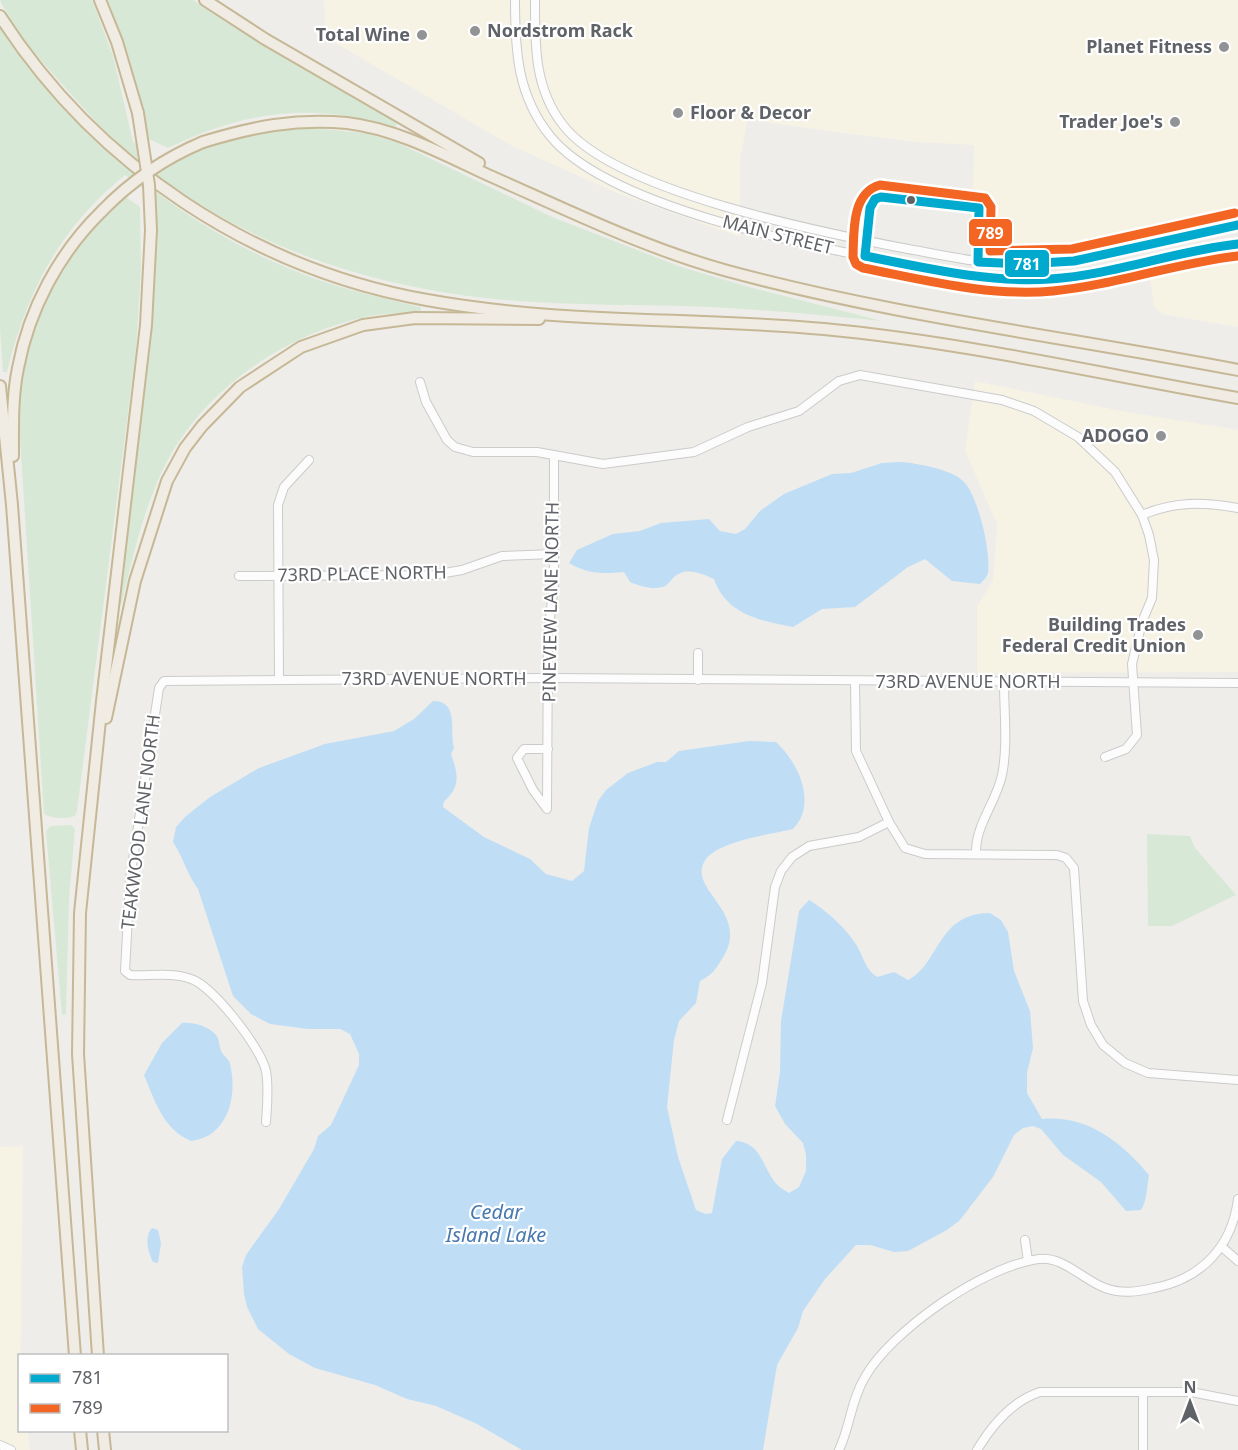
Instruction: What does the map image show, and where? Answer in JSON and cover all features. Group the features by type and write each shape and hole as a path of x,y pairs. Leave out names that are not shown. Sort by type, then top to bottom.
{"highway":[{"path":"98,1354 78,1054 80,913 146,325 151,230 149,185 138,113 117,42 100,0"},
{"path":"205,0 265,39 447,146 575,214"},
{"path":"0,16 47,81 122,159 195,211 254,244 330,275 426,300 501,310 763,324 873,335 1238,398"},
{"path":"12,505 14,398 18,368 27,332 41,297 63,257 102,211 127,187 153,168 203,142 250,128 284,122 335,122 367,126 432,148 575,214 663,250 753,277 915,312 1238,369"},
{"path":"94,777 126,619 160,499 185,448 212,414 240,387 277,361 312,342 345,329 379,322 415,318 634,318"},
{"path":"0,386 12,505 75,1354"},
{"path":"81,1432 82,1450"},
{"path":"103,1432 105,1450"}],"street":[{"name":"MAIN STREET","path":"515,0 515,43 520,76 532,108 551,137 574,160 590,169 680,208 818,247 976,277 1010,280 1076,277 1195,248 1238,244"},
{"name":"MAIN STREET","path":"535,0 537,67 547,99 564,126 601,158 684,192 818,231 978,261 1007,264 1074,261 1238,225"},
{"path":"420,382 426,402 447,440 455,447 473,452 537,452 603,464 694,452 748,427 799,411 839,381 851,376 871,376 1002,400 1034,411 1078,437 1115,472 1142,515 1149,535 1155,573 1152,598 1134,651 1132,682 1139,726 1137,735 1126,749 1105,757"},
{"name":"PINEVIEW LANE NORTH","path":"548,749 524,749 518,758 533,790 547,809 548,749 549,678 548,634 554,584 554,455"},
{"path":"279,679 278,514 280,496 309,460"},
{"path":"1142,515 1165,506 1195,502 1238,508"},
{"name":"73RD PLACE NORTH","path":"239,576 433,575 462,570 502,556 554,554"},
{"path":"698,653 698,680"},
{"name":"73RD AVENUE NORTH","path":"171,680 549,678 1238,683"},
{"name":"TEAKWOOD LANE NORTH","path":"171,680 160,685 147,760 130,879 125,971 130,975 169,975 191,979 217,997 257,1052 266,1070 266,1122"},
{"path":"855,681 856,751 889,822 903,846 912,852 1057,855 1066,858 1074,868 1083,1001 1091,1025 1103,1045 1125,1063 1148,1073 1238,1080"},
{"path":"976,854 976,834 999,785 1003,767 1004,682"},
{"path":"727,1120 762,983 775,887 781,871 792,858 809,846 859,837 889,822"},
{"path":"839,1450 856,1394 865,1377 891,1346 957,1291 1028,1261 1055,1260 1102,1287 1130,1292 1177,1282 1204,1266 1222,1247 1234,1222 1238,1199"},
{"path":"1025,1240 1028,1261"},
{"path":"1222,1247 1238,1261"},
{"path":"977,1450 1009,1410 1029,1396 1053,1391 1202,1393 1238,1401"},
{"path":"1143,1392 1143,1449"},
{"path":"0,1445 11,1450"}],"shaded area":[{"path":"324,0 1238,0 1238,216 1055,254 971,251 974,145 916,142 843,133 770,123 748,117 740,160 740,237 617,193 514,147 325,37"},
{"path":"1238,253 1238,327 1162,314 1154,307 1149,268"},
{"path":"975,381 1121,411 1238,430 1238,672 977,673 977,606 993,581 997,524 965,451"},
{"path":"23,1146 18,1432 28,1432 30,1450 0,1450 0,1147"}],"green space":[{"path":"0,0 92,0 113,56 133,142 162,168 205,146 263,131 299,127 365,133 396,142 552,217 681,267 882,321 709,307 505,300 445,293 386,281 328,264 272,242 218,215 168,183 121,146 35,54 16,28"},
{"path":"108,0 193,0 260,43 397,123 396,127 336,114 280,114 225,125 168,148 147,138 130,68"},
{"path":"0,27 64,107 100,144 138,178 179,208 222,236 316,279 421,307 421,312 376,315 342,323 308,336 276,352 245,372 217,396 193,422 173,451 157,483 141,528 121,606 118,605 144,401 153,299 153,196 125,175 82,217 49,263 36,288 15,342 7,372 3,372 0,328"},
{"path":"124,196 140,207 141,269 136,350 77,811 75,816 55,818 44,814 20,438 17,438 19,400 32,334 43,305 76,249"},
{"path":"71,825 75,829 69,899 66,1014 62,1015 46,831 51,826"},
{"path":"1147,834 1190,836 1195,848 1236,895 1172,926 1148,926"}],"water":[{"path":"900,462 941,470 956,476 968,487 978,510 987,551 988,573 980,584 952,581 925,559 908,567 855,607 822,609 793,627 768,622 746,614 727,600 719,591 714,579 698,573 683,572 665,586 650,588 630,582 624,572 595,572 569,563 577,550 613,534 640,531 661,523 709,519 720,531 736,534 745,529 760,511 784,494 832,474 851,473 882,463"},
{"name":"Cedar Island Lake","path":"433,701 447,706 452,718 454,748 451,754 456,770 456,780 443,807 484,837 530,859 546,874 572,881 584,871 589,828 598,801 606,790 628,773 657,762 666,762 679,751 749,741 776,742 798,772 804,796 804,808 793,829 723,847 706,859 702,870 704,881 725,915 729,928 729,942 715,969 700,981 696,1003 679,1021 674,1040 667,1107 678,1157 696,1210 706,1214 712,1213 722,1159 736,1141 756,1150 775,1183 789,1193 799,1187 806,1171 803,1143 785,1124 775,1106 780,1072 781,1021 799,911 809,900 829,914 848,933 867,967 877,977 894,972 908,980 919,973 949,930 959,921 973,915 990,913 1001,920 1008,932 1014,971 1030,1011 1033,1048 1027,1073 1027,1093 1042,1119 1074,1121 1089,1126 1115,1142 1138,1163 1149,1175 1146,1198 1141,1210 1126,1211 1101,1182 1063,1155 1041,1129 1033,1126 1023,1128 1014,1135 993,1177 960,1220 947,1230 908,1251 894,1252 870,1245 856,1245 825,1279 803,1311 798,1328 777,1365 763,1450 522,1450 477,1424 436,1406 407,1399 375,1385 315,1368 289,1354 258,1329 247,1307 242,1267 246,1255 279,1209 314,1149 318,1136 331,1125 359,1065 359,1054 350,1034 340,1029 308,1029 270,1024 251,1014 233,996 198,889 173,842 176,827 210,797 259,768 325,744 394,731 414,719"},
{"path":"182,1023 200,1025 216,1035 222,1053 228,1059 232,1076 231,1101 222,1123 204,1138 191,1141 181,1136 167,1122 156,1104 144,1075 162,1043"},
{"path":"152,1228 158,1230 161,1243 158,1263 153,1262 148,1249 147,1240"}],"transit line":[{"name":"789","path":"1235,213 1072,249 990,251 991,207 985,198 880,185 871,189 859,205 854,226 853,257 856,264 863,268 910,278 982,290 1029,292 1076,288 1238,256"},
{"name":"781","path":"1238,225 1074,261 1024,264 978,262 979,208 881,197 875,199 870,208 865,256 980,277 1027,280 1074,277 1238,244"}],"place":[{"name":"Nordstrom Rack","path":"475,31"},
{"name":"Total Wine","path":"422,35"},
{"name":"Planet Fitness","path":"1224,47"},
{"name":"Floor & Decor","path":"678,113"},
{"name":"Trader Joe's","path":"1175,122"},
{"name":"ADOGO","path":"1161,436"},
{"name":"Building Trades Federal Credit Union","path":"1198,635"}]}
